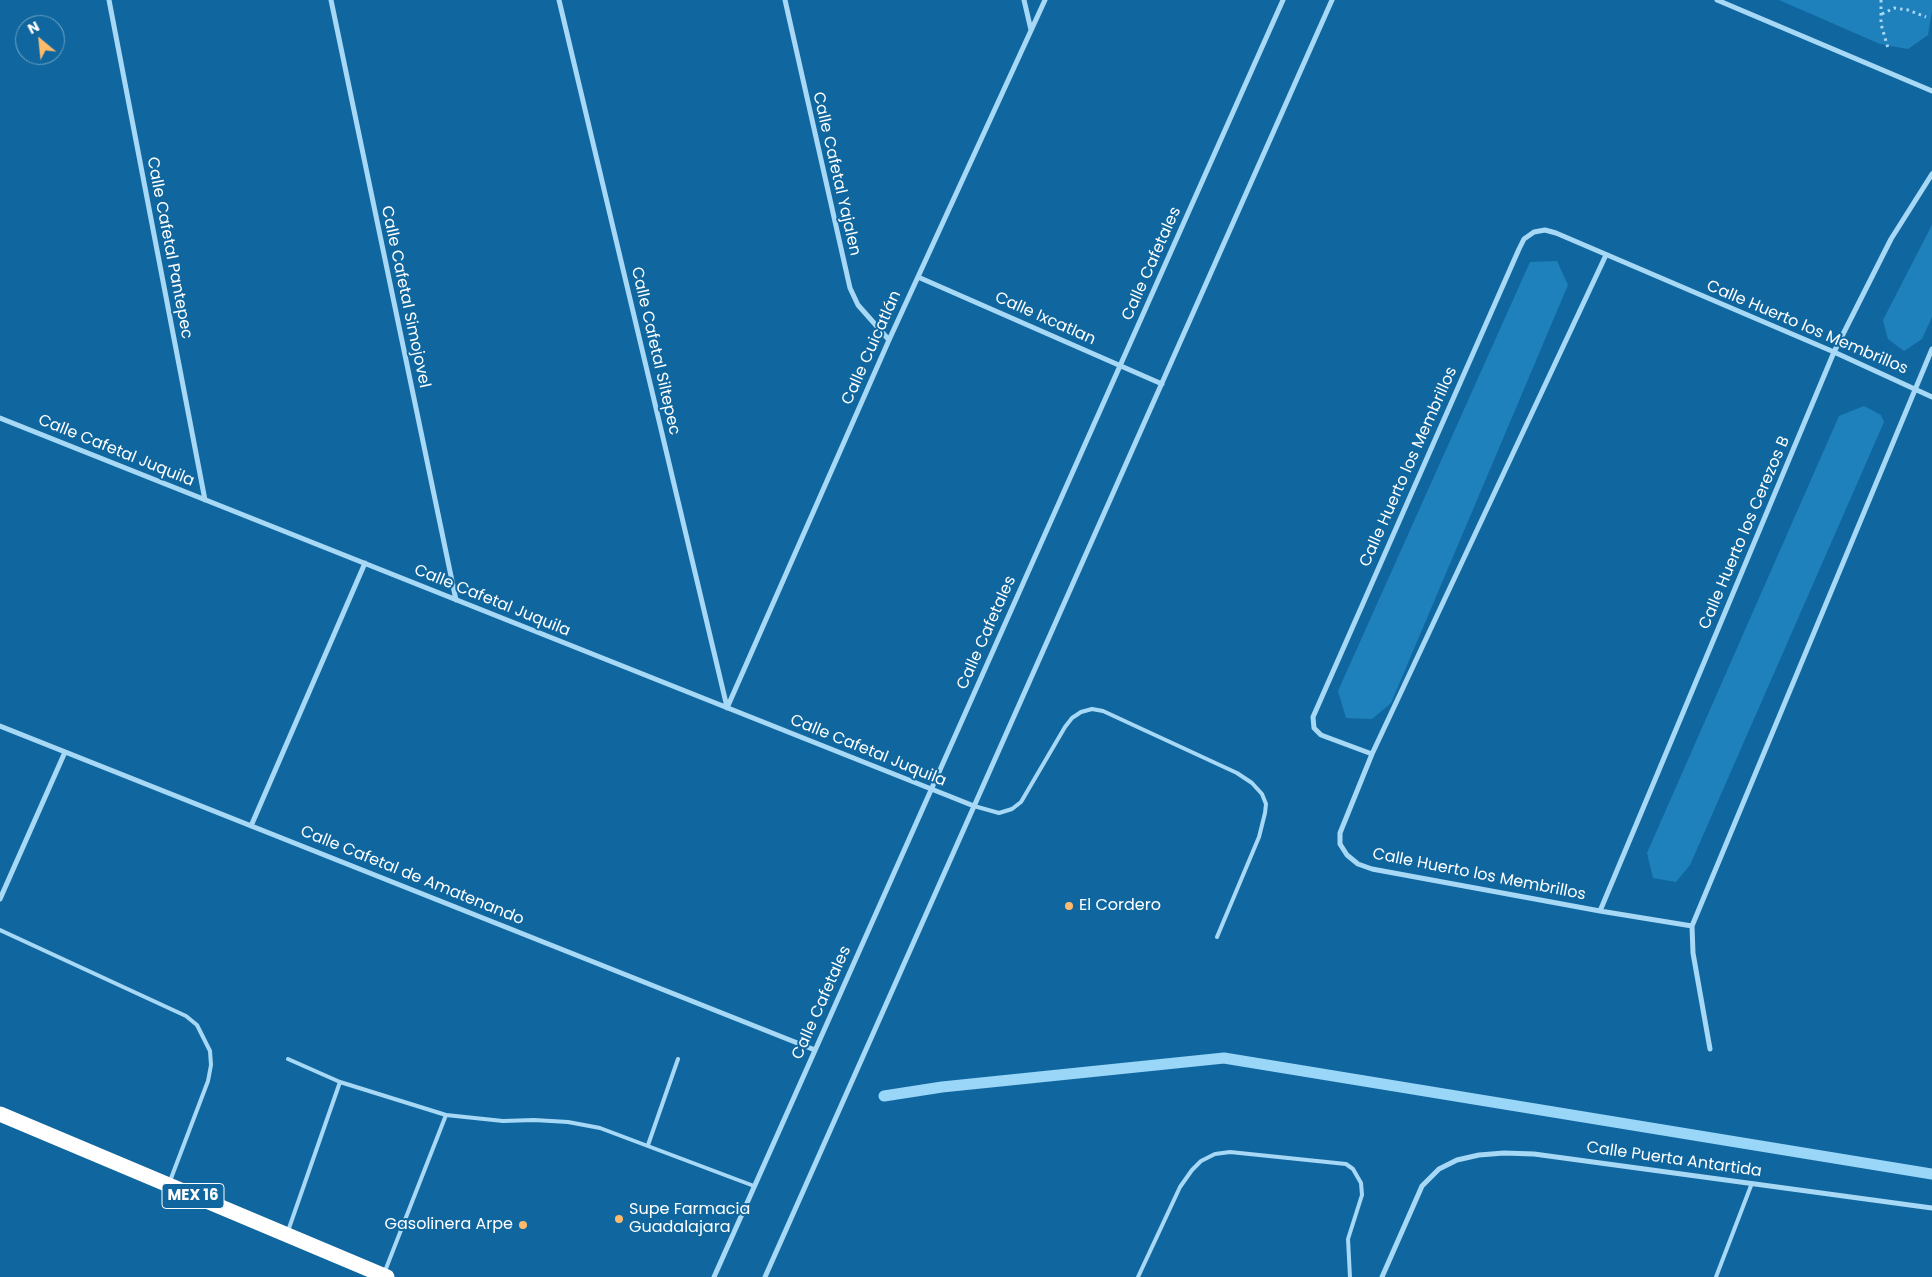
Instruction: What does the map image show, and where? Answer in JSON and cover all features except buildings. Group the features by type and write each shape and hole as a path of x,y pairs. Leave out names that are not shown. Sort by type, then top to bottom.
{"highway":[{"name":"MEX 16","path":"0,1114 385,1276"}],"street":[{"name":"Calle Cafetal Pantepec","path":"109,0 206,500"},
{"name":"Calle Cafetal Simojovel","path":"331,0 456,600"},
{"name":"Calle Cafetal Siltepec","path":"559,0 727,708"},
{"name":"Calle Cafetal Yajalen","path":"784,0 850,288 858,305 889,340"},
{"path":"1024,0 1031,30"},
{"name":"Calle Cuicatlán","path":"727,708 889,340 1045,0"},
{"name":"Calle Cafetales","path":"714,1277 1283,0"},
{"path":"765,1277 1332,0"},
{"path":"1717,0 1932,92"},
{"name":"Calle Huerto los Cerezos B","path":"1600,911 1834,352 1890,239 1932,174"},
{"name":"Calle Huerto los Membrillos","path":"1372,754 1321,735 1314,728 1313,717 1519,249 1524,239 1534,232 1545,230 1556,233 1834,352 1932,397"},
{"name":"Calle Huerto los Membrillos","path":"1606,255 1372,754 1340,833 1340,844 1348,856 1358,864 1372,869 1692,926"},
{"name":"Calle Ixcatlan","path":"918,277 1162,384"},
{"path":"1710,1049 1692,953 1692,926 1932,349"},
{"name":"Calle Cafetal Juquila","path":"0,418 974,806"},
{"path":"251,826 364,563"},
{"name":"Calle Cafetal de Amatenando","path":"0,726 814,1050"},
{"path":"0,899 65,752"},
{"name":"Calle Puerta Antartida","path":"1382,1277 1422,1186 1439,1169 1457,1160 1504,1153 1534,1154 1932,1208"}],"lane":[{"path":"974,806 999,813 1012,809 1021,802 1065,727 1072,718 1081,712 1092,710 1103,711 1237,773 1252,783 1262,794 1266,804 1265,813 1259,837 1218,937"},
{"path":"0,930 186,1016 197,1025 210,1051 211,1065 208,1081 168,1186"},
{"path":"288,1059 340,1082 446,1115 503,1121 568,1122 600,1128 754,1186"},
{"path":"648,1145 678,1059"},
{"path":"287,1234 340,1082"},
{"path":"385,1276 446,1115"},
{"path":"1138,1277 1180,1187 1192,1170 1201,1161 1214,1154 1230,1152 1346,1164 1353,1169 1361,1183 1362,1195 1348,1239 1350,1277"},
{"path":"1716,1277 1752,1183"}],"path":[{"path":"1881,0 1881,24 1889,51"},
{"path":"1882,14 1894,8 1908,10 1926,17"}],"shaded area":[{"path":"1779,0 1932,0 1932,11 1928,35 1908,49 1880,44"},
{"path":"1932,225 1932,317 1922,339 1904,351 1888,339 1883,320"},
{"path":"1557,261 1568,285 1391,703 1372,719 1346,718 1338,691 1530,262"},
{"path":"1864,406 1881,415 1884,422 1690,865 1676,882 1653,878 1647,853 1839,416"}],"waterway":[{"path":"884,1096 942,1087 1224,1058 1932,1174"}],"place":[{"name":"El Cordero","path":"1069,906"},
{"name":"Supe Farmacia Guadalajara","path":"619,1219"},
{"name":"Gasolinera Arpe","path":"523,1225"}]}
